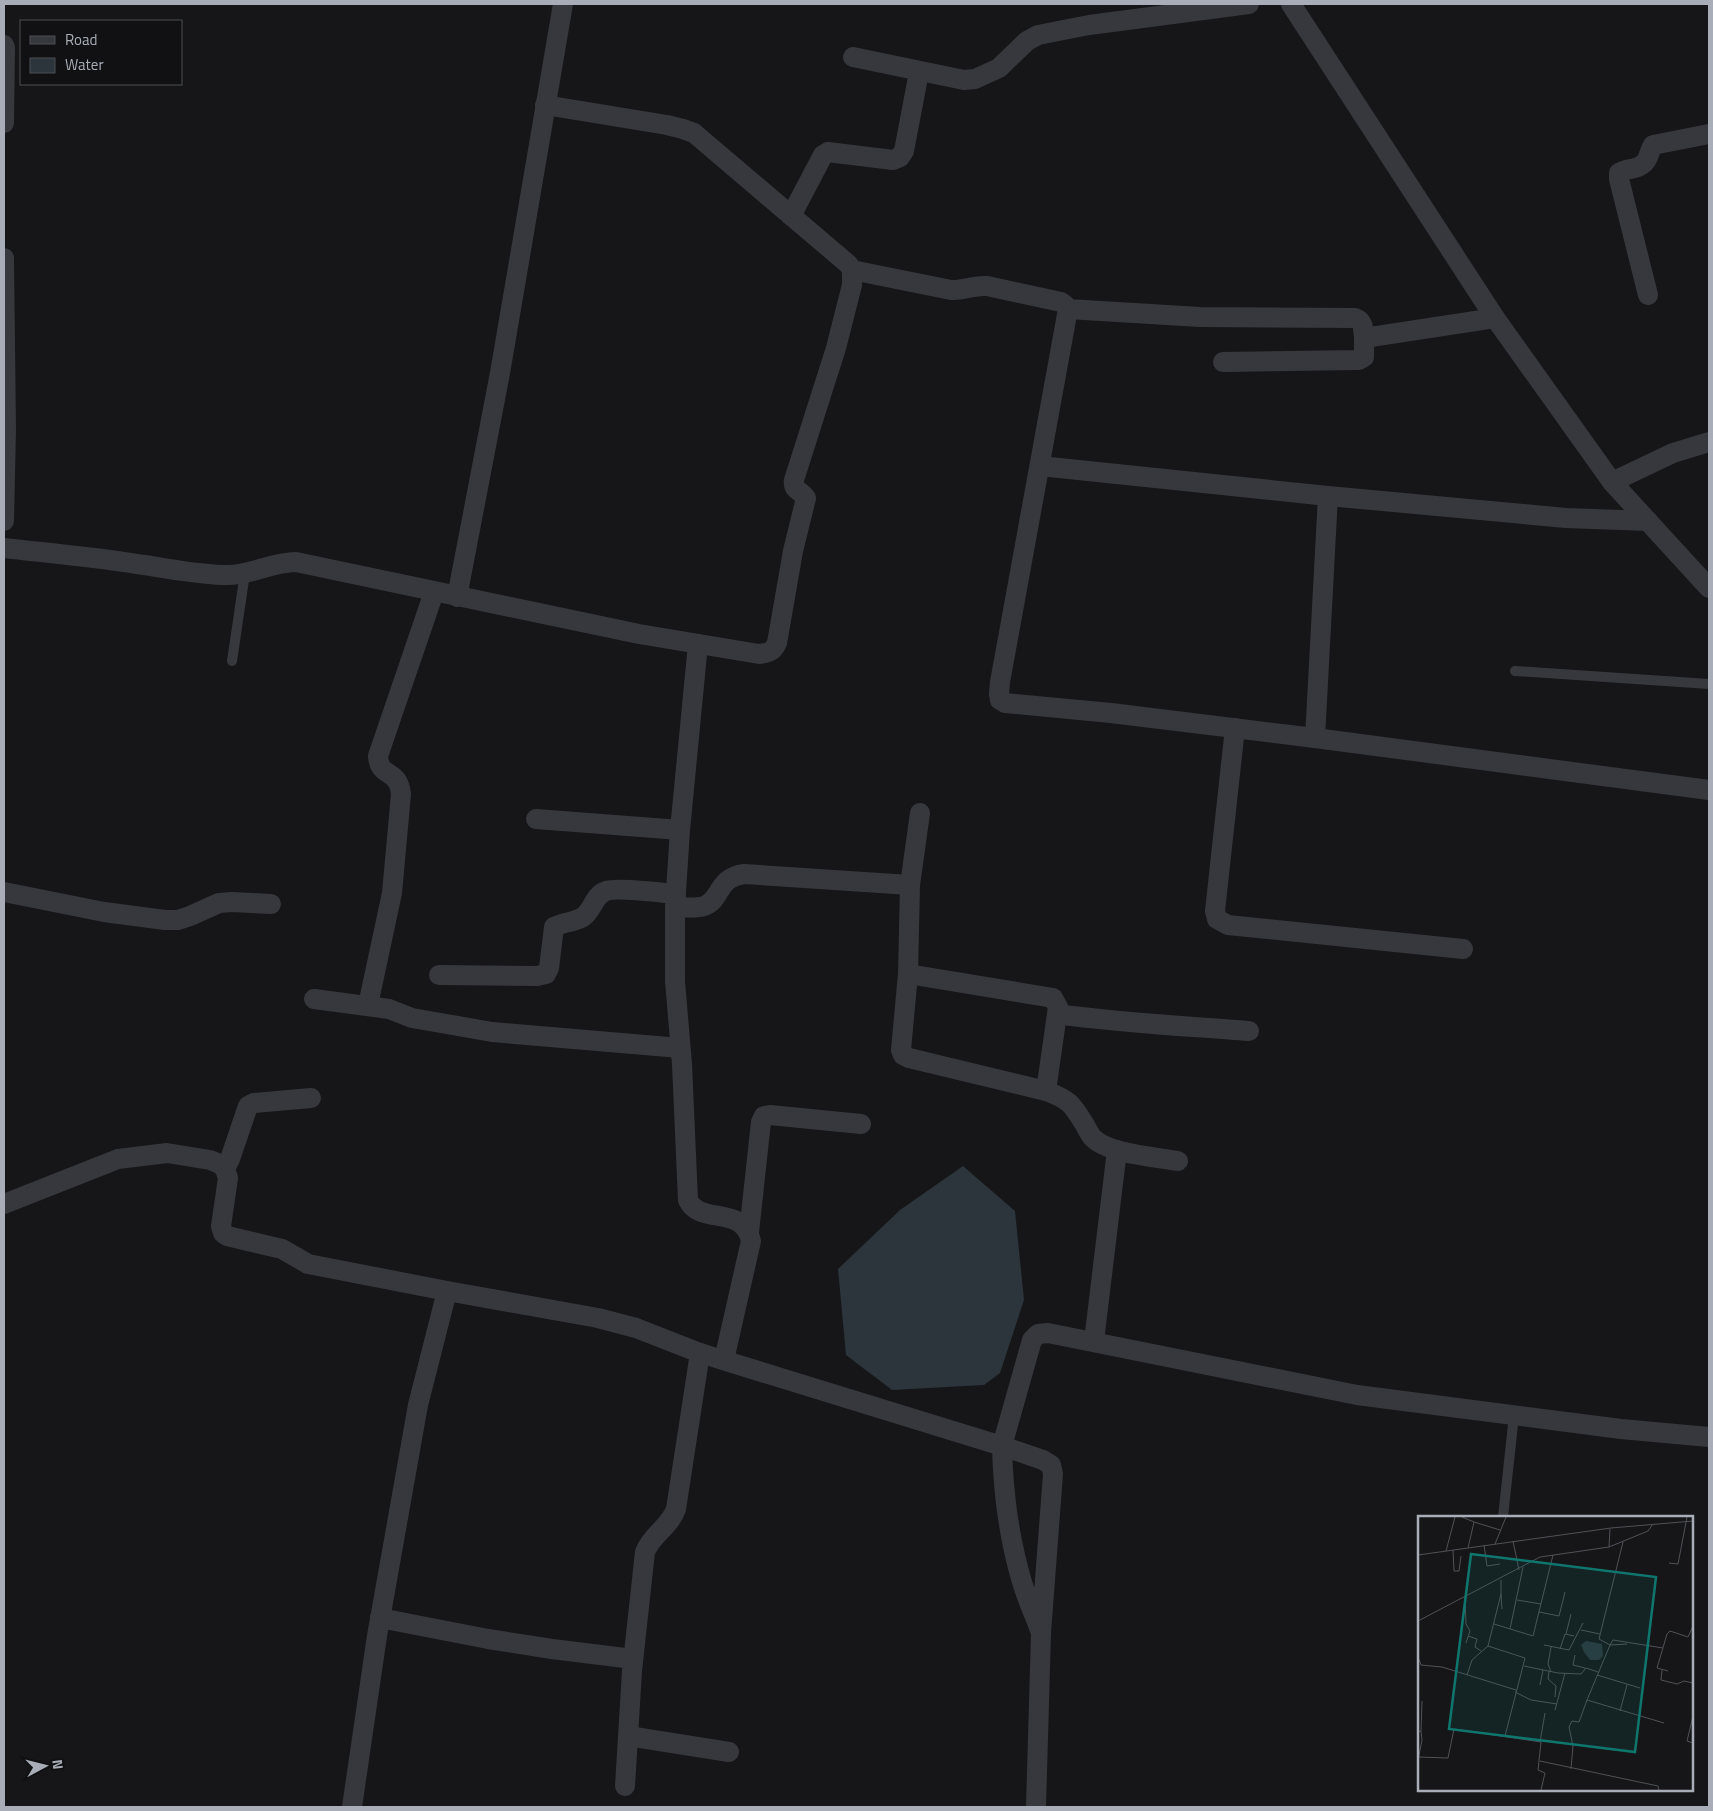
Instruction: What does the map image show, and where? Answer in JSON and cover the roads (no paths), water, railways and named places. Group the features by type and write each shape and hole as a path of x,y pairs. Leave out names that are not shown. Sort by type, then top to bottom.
{"street":[{"path":"457,597 500,373 563,4"},
{"path":"853,57 964,80 975,78 999,68 1027,41 1038,35 1089,25 1249,4"},
{"path":"1291,4 1495,318 1612,482 1709,588"},
{"path":"4,44 4,123"},
{"path":"790,216 823,155 828,152 893,160 900,157 904,151 919,72"},
{"path":"4,548 126,562 212,575 245,573 284,562 296,562 457,597 698,644 759,654 767,653 774,649 793,552 806,498 804,494 796,490 793,485 794,480 836,348 852,285 852,270 848,264 694,133 683,128 668,125 545,105"},
{"path":"1648,295 1619,173 1643,165 1653,145 1709,134"},
{"path":"4,258 4,521"},
{"path":"852,270 951,290 986,286 1061,302 1068,309 1200,317 1355,318 1360,319 1362,323 1364,357 1359,360 1223,362"},
{"path":"1068,309 1000,682 1000,700 1005,703 1111,713 1235,728 1709,790"},
{"path":"1364,338 1495,318"},
{"path":"1612,482 1673,453 1709,442"},
{"path":"1040,466 1328,496 1566,518 1648,521"},
{"path":"1315,738 1328,496"},
{"path":"368,1005 392,893 401,794 400,784 396,778 382,770 378,764 378,756 434,592"},
{"path":"698,644 680,830 676,901 675,981 688,1200 697,1211 735,1220 744,1224 749,1232"},
{"path":"1235,728 1215,911 1217,919 1228,925 1463,949"},
{"path":"920,813 910,885 908,974 901,1050 903,1055 1046,1091 1062,1097 1072,1104 1092,1138 1100,1143 1117,1150 1178,1160"},
{"path":"536,819 680,830"},
{"path":"439,975 537,976 546,974 549,968 554,927 561,923 578,920 586,915 598,896 607,890 706,906 711,902 726,880 733,876 744,874 910,885"},
{"path":"4,892 104,912 165,920 178,920 219,903 271,904"},
{"path":"908,974 1048,997 1056,1002 1058,1007 1046,1091"},
{"path":"314,1000 368,1005 389,1009 412,1018 492,1032 680,1048"},
{"path":"1057,1014 1112,1022 1249,1031"},
{"path":"225,1168 230,1160 248,1106 260,1102 311,1098"},
{"path":"724,1360 751,1241 749,1232 761,1122 764,1116 861,1124"},
{"path":"1094,1341 1117,1150"},
{"path":"4,1204 118,1159 167,1153 210,1160 225,1168 228,1178 221,1226 226,1236 282,1249 308,1264 598,1318 636,1328 700,1353 1043,1460 1051,1466 1053,1474 1041,1633 1036,1807"},
{"path":"352,1807 380,1618 418,1405 448,1291"},
{"path":"1041,1633 1022,1584 1010,1531 1003,1481 1002,1446 1032,1340 1038,1334 1048,1333 1094,1341 1357,1395 1621,1429 1709,1437"},
{"path":"625,1786 633,1659 645,1552 648,1544 668,1526 673,1519 676,1509 700,1353"},
{"path":"380,1618 488,1640 552,1650 633,1659"},
{"path":"628,1736 729,1752"}],"lane":[{"path":"232,662 245,573"},
{"path":"1515,671 1709,684"},
{"path":"1503,1516 1514,1415"}],"water":[{"path":"963,1166 1015,1211 1024,1300 1000,1373 984,1385 892,1390 846,1355 838,1269 900,1210"}]}
